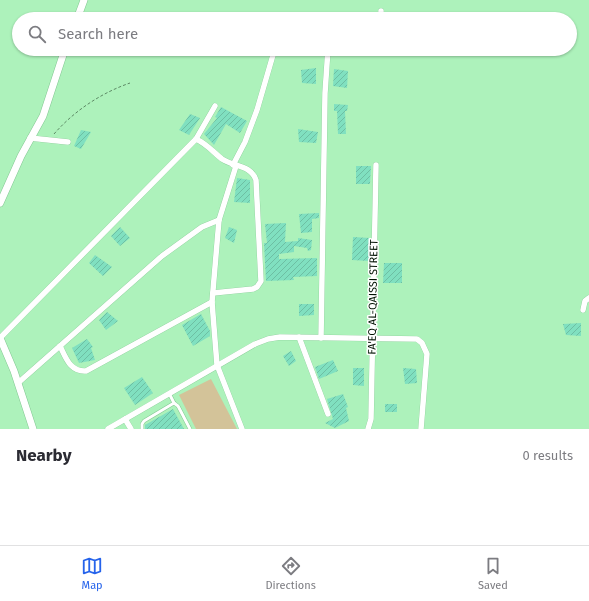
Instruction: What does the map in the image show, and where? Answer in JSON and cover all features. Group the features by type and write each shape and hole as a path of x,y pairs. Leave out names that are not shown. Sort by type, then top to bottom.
{"street":[{"path":"80,12 84,0"},
{"path":"0,203 30,138 43,116 64,56"},
{"path":"242,429 218,365 212,302 214,293 219,220 235,165 253,121 273,56"},
{"path":"321,338 325,93 328,56"},
{"path":"33,429 18,383 0,338 196,139 215,106"},
{"path":"30,138 68,142"},
{"path":"196,139 205,144 220,157 252,172 256,180 261,278 259,285 253,289 214,293"},
{"name":"FA'EQ AL-QAISSI STREET","path":"368,429 371,419 376,165"},
{"path":"18,383 185,238 202,226 219,220"},
{"path":"583,310 585,301 589,298"},
{"path":"60,346 71,367 77,371 86,371 212,302"},
{"path":"299,337 328,414"},
{"path":"108,429 218,365 268,339 299,337 372,337 410,338 417,339 422,343 427,354 421,429"},
{"path":"126,419 131,429"}],"lane":[{"path":"169,393 174,403 178,406 190,429"},
{"path":"142,429 142,424 144,421 174,403"}],"path":[{"path":"49,139 64,123 92,102 118,87 130,83"}],"shaded area":[{"path":"211,379 237,429 196,429 179,395"}],"building":[{"path":"316,68 316,84 302,83 301,70"},
{"path":"334,69 348,71 347,88 333,86"},
{"path":"334,104 348,105 347,111 345,111 346,134 338,134 337,111 334,111"},
{"path":"221,107 247,121 240,133 226,124 214,145 204,134 217,118 215,117"},
{"path":"190,114 200,118 189,135 179,130"},
{"path":"298,129 318,132 316,143 299,142"},
{"path":"81,130 91,132 81,149 74,146"},
{"path":"356,166 371,166 370,184 356,184"},
{"path":"237,178 250,180 250,203 234,202"},
{"path":"319,213 319,218 312,219 312,232 301,233 299,214"},
{"path":"286,223 285,242 298,241 298,238 312,240 311,250 308,251 307,248 294,246 294,252 279,254 279,259 317,258 317,276 293,277 294,280 266,281 264,243 267,243 265,224"},
{"path":"120,227 130,238 120,246 111,236"},
{"path":"229,227 237,230 234,243 225,238"},
{"path":"353,237 370,238 369,261 352,260"},
{"path":"95,255 112,267 103,276 89,263"},
{"path":"384,263 402,263 402,283 383,283"},
{"path":"299,304 314,304 314,315 299,316"},
{"path":"107,312 118,321 106,330 99,320"},
{"path":"201,314 210,331 210,336 193,346 182,325"},
{"path":"581,323 581,336 566,335 563,324"},
{"path":"87,339 93,347 91,348 95,360 79,363 72,348"},
{"path":"291,351 296,361 289,366 283,356"},
{"path":"333,360 338,371 319,379 315,367"},
{"path":"353,368 364,368 364,386 353,385"},
{"path":"403,368 416,369 417,383 405,384"},
{"path":"142,377 153,393 135,405 124,388"},
{"path":"343,394 348,407 346,408 349,421 335,428 325,423 333,419 327,399"},
{"path":"385,404 397,404 397,412 385,412"},
{"path":"173,409 184,429 145,429 145,425"}]}
